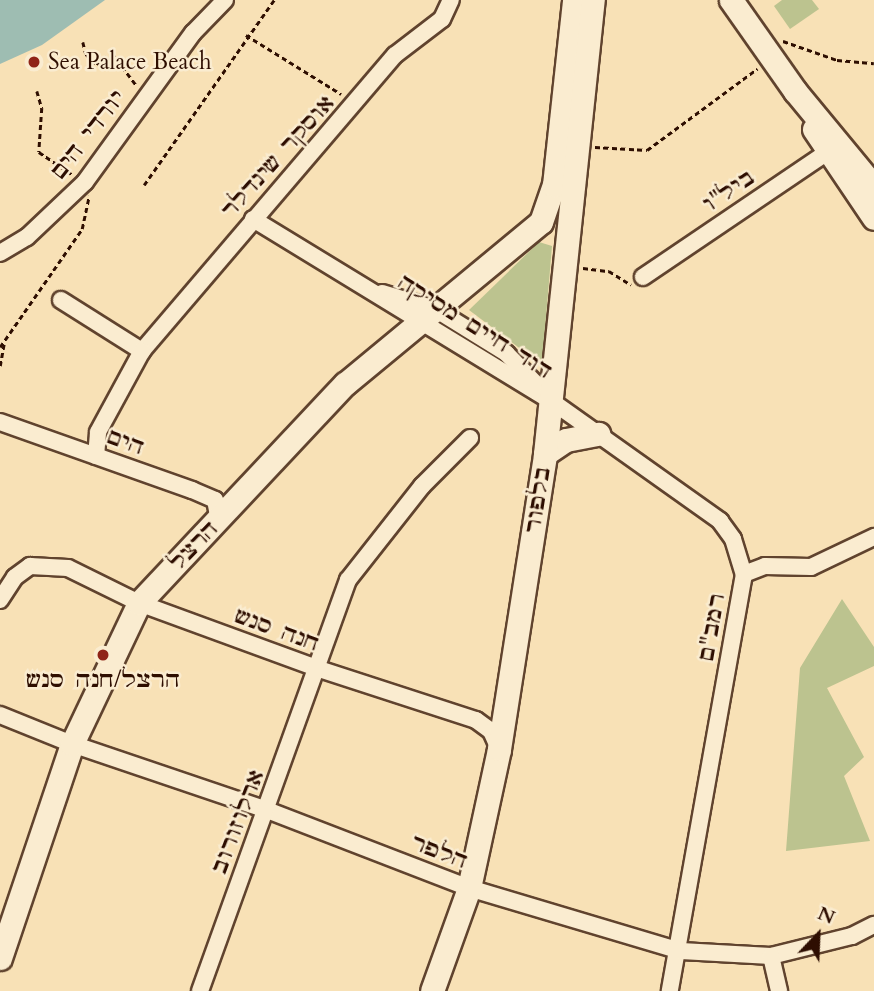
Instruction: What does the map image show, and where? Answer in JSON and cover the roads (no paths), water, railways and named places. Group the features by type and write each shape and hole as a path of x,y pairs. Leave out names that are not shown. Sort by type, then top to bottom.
{"street":[{"name":"יורדי הים","path":"0,253 27,237 85,182 193,33 225,0"},
{"name":"אוסקר שינדלר","path":"96,456 98,432 142,351 395,55 442,19 451,0"},
{"name":"הרצל","path":"0,958 72,744 139,603 345,384 531,232 548,208 554,185 574,0"},
{"name":"בלפור","path":"432,991 469,888 499,749 545,454 593,0"},
{"path":"731,0 871,200"},
{"name":"ביל\"ו","path":"643,277 834,147"},
{"name":"דוד חיים מסיקה","path":"253,219 377,293 399,295 428,315 506,354 550,400"},
{"path":"61,300 142,351"},
{"name":"רמב\"ם","path":"550,400 720,521 741,556 744,575 681,951 670,991"},
{"name":"הים","path":"0,422 215,500 219,520"},
{"path":"545,454 566,440 597,434"},
{"name":"ארלוזורוב","path":"200,991 319,669 348,580 422,486 470,438"},
{"path":"744,575 765,566 811,567 874,537"},
{"name":"חנה סנש","path":"0,600 15,577 30,566 68,568 139,603 319,669 476,720 491,731 499,749"},
{"name":"הלפר","path":"0,715 72,744 267,810 469,888 681,951 771,956 852,936 874,925"},
{"path":"771,956 779,991"}],"water":[{"path":"0,0 105,0 42,45 0,64"}],"place":[{"name":"Sea Palace Beach","path":"34,62"},
{"name":"הרצל/חנה סנש","path":"103,655"}]}
